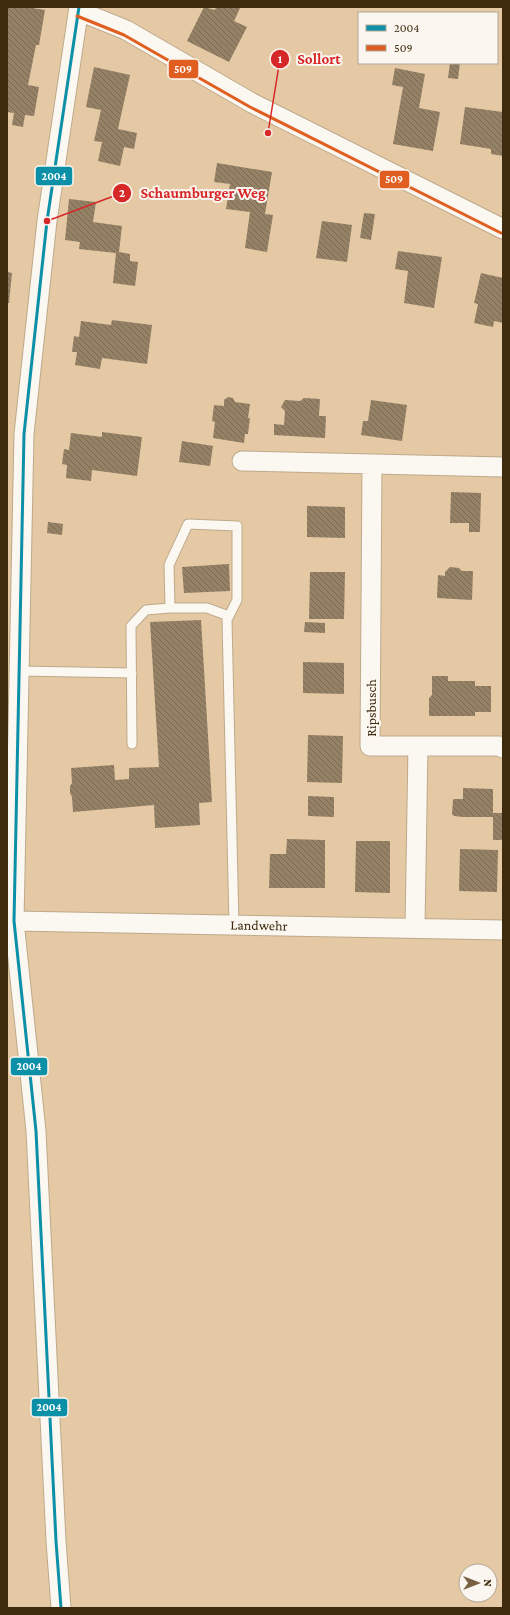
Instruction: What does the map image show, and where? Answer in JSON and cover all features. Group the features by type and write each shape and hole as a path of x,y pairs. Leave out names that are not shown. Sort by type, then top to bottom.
{"street":[{"path":"61,1608 56,1540 36,1131 14,921 24,434 47,221 79,9 126,30 252,103 503,230"},
{"path":"242,461 503,467"},
{"name":"Ripsbusch","path":"372,464 370,746 418,746"},
{"path":"415,928 418,746 500,746 503,748"},
{"name":"Landwehr","path":"14,921 503,930"}],"lane":[{"path":"170,608 169,565 188,524 237,526 237,600 227,620 234,925"},
{"path":"132,744 131,626 146,610 170,608 207,608 229,616"},
{"path":"19,671 132,673"}],"building":[{"path":"7,7 26,7 45,10 39,45 36,45 28,85 39,87 34,116 25,115 23,127 12,125 14,113 7,112"},
{"path":"204,7 215,10 216,7 240,8 234,21 247,27 229,62 187,41"},
{"path":"450,64 460,64 458,79 448,78"},
{"path":"94,67 130,75 118,129 137,133 134,149 124,147 120,166 98,161 102,142 94,141 101,110 86,107"},
{"path":"395,68 425,74 419,108 440,112 433,151 393,144 403,87 392,85"},
{"path":"465,107 503,112 503,156 491,154 491,149 460,144"},
{"path":"217,163 272,172 265,214 273,215 267,252 245,248 250,212 226,209 230,184 214,182"},
{"path":"69,199 96,202 93,222 122,226 119,252 130,254 130,261 138,262 135,286 113,283 116,253 79,249 80,242 65,240"},
{"path":"364,213 375,214 371,240 360,238"},
{"path":"322,221 352,225 347,262 316,258"},
{"path":"398,251 442,257 434,308 404,303 408,271 395,269"},
{"path":"7,272 12,273 9,303 7,303"},
{"path":"481,273 503,278 503,323 494,321 493,327 474,323 478,304 474,303"},
{"path":"112,320 152,325 147,364 102,358 100,369 75,365 77,352 72,352 74,336 79,337 81,321 111,325"},
{"path":"228,397 233,398 235,402 250,404 248,434 245,434 244,443 213,438 215,422 212,421 214,405 224,406 224,400"},
{"path":"304,398 320,399 319,416 326,416 325,438 274,435 274,424 284,425 285,411 281,407 285,400 300,401"},
{"path":"371,400 407,405 402,441 361,435 363,421 368,421"},
{"path":"102,432 142,437 137,476 92,470 91,481 66,478 67,465 62,464 64,449 69,450 71,433 102,437"},
{"path":"182,441 213,446 210,466 179,462"},
{"path":"451,492 481,493 480,532 469,532 469,523 450,523"},
{"path":"307,506 345,507 345,538 307,537"},
{"path":"48,522 63,524 62,535 47,533"},
{"path":"229,564 230,591 184,593 182,567"},
{"path":"450,567 459,568 462,571 473,571 472,600 437,598 438,575 445,576 445,572"},
{"path":"310,572 345,572 344,619 309,619"},
{"path":"201,620 212,802 199,803 200,825 155,828 154,805 73,812 72,797 70,793 70,786 72,783 71,768 114,765 115,780 129,779 129,768 159,767 150,622"},
{"path":"305,622 325,623 325,633 304,632"},
{"path":"303,662 344,663 344,694 303,693"},
{"path":"432,676 448,676 448,681 475,681 475,686 491,686 491,712 475,712 475,716 429,716 429,698 432,695"},
{"path":"308,735 343,736 342,783 307,782"},
{"path":"463,788 493,789 493,813 503,813 503,840 493,840 493,817 463,817 454,816 452,814 453,800 463,799"},
{"path":"308,796 334,797 334,817 308,816"},
{"path":"287,839 325,840 325,888 269,888 270,854 286,854"},
{"path":"356,841 390,841 390,893 355,892"},
{"path":"460,849 498,850 497,892 459,891"}],"transit line":[{"name":"2004","path":"61,1608 56,1541 36,1131 14,921 24,434 47,221 79,7"},
{"name":"509","path":"77,16 124,35 250,107 501,233"}],"place":[{"name":"Sollort","path":"268,133"},
{"name":"Schaumburger Weg","path":"47,221"}]}
